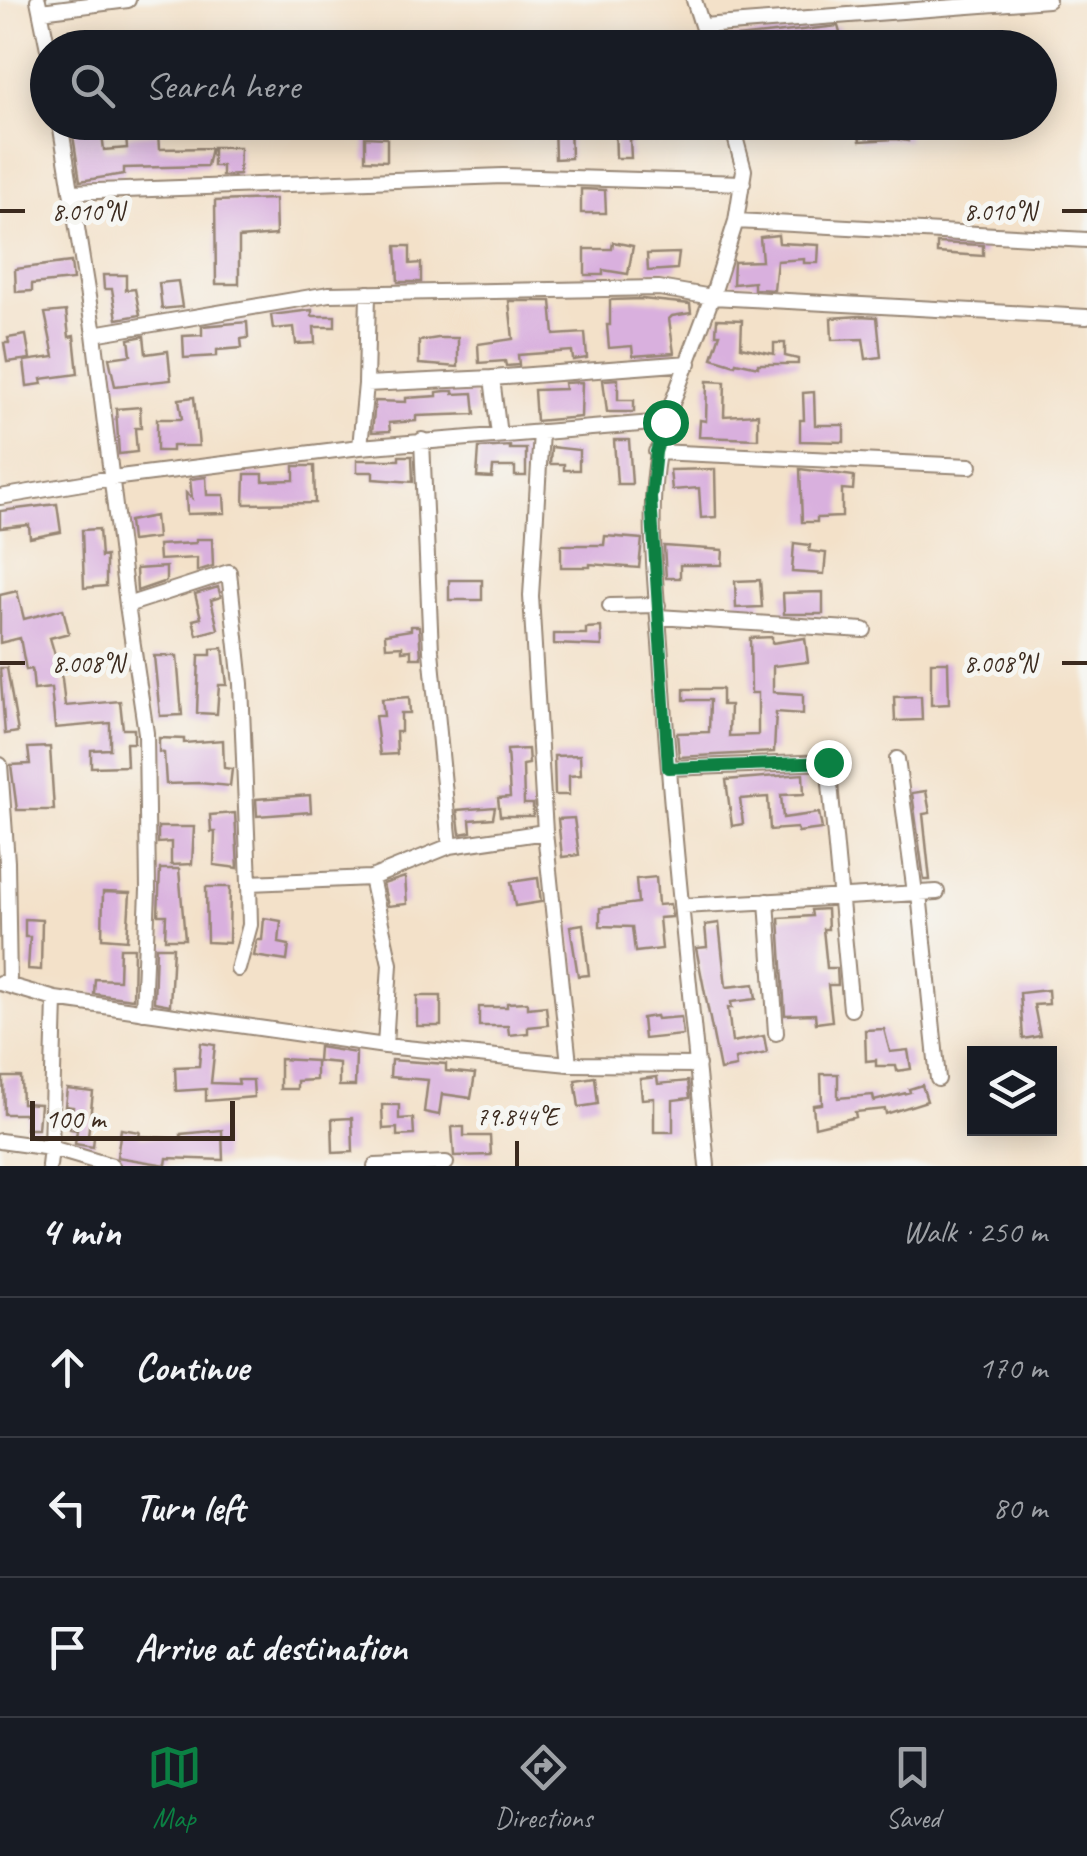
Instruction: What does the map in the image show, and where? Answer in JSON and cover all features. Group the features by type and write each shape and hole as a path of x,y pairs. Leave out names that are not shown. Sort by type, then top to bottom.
{"street":[{"path":"40,6 128,0"},
{"path":"694,0 703,30"},
{"path":"702,26 1048,0"},
{"path":"63,140 94,334 146,733 148,890 143,1012"},
{"path":"707,1166 668,768 651,498 656,452 665,422 736,221 744,170 736,140"},
{"path":"72,192 502,176 743,183"},
{"path":"736,221 1087,240"},
{"path":"94,334 329,294 659,288 712,297 1087,317"},
{"path":"360,446 368,293"},
{"path":"366,384 688,363"},
{"path":"492,378 500,435"},
{"path":"0,497 112,478 360,446 665,422"},
{"path":"541,432 531,596 545,832 570,1064"},
{"path":"422,440 431,652 450,846"},
{"path":"656,452 970,466"},
{"path":"127,605 229,572 241,684 250,925 238,968"},
{"path":"610,606 864,630"},
{"path":"897,758 938,1079"},
{"path":"668,768 828,762 851,1009"},
{"path":"0,765 8,862 4,984 55,999 385,1046 570,1064 698,1064"},
{"path":"249,883 370,878 450,846 545,832"},
{"path":"370,878 390,964 385,1046"},
{"path":"682,906 937,892"},
{"path":"768,901 776,1032"},
{"path":"49,1166 55,999"},
{"path":"0,1141 51,1148 112,1166"},
{"path":"375,1166 446,1163"}],"building":[{"path":"838,26 839,30 801,30"},
{"path":"74,140 103,140 104,150 127,148 126,140 158,140 159,149 211,148 207,166 124,168 124,174 80,181"},
{"path":"365,140 387,140 387,161 365,160"},
{"path":"554,140 570,140 571,158 555,159"},
{"path":"616,140 630,140 631,158 616,158"},
{"path":"213,147 240,147 239,175 222,176 222,166 213,166"},
{"path":"581,189 605,190 606,213 581,213"},
{"path":"275,199 276,235 239,238 239,284 216,284 215,201"},
{"path":"778,235 779,243 819,245 818,263 804,263 804,259 777,261 774,290 754,289 754,282 733,284 734,262 762,261 760,237"},
{"path":"613,242 633,246 628,274 603,270 603,275 585,275 585,249 612,249"},
{"path":"937,243 983,245 983,256 937,253"},
{"path":"396,246 410,246 410,264 421,263 421,282 398,282"},
{"path":"679,253 677,269 648,271 647,254"},
{"path":"71,262 73,280 32,284 32,291 16,292 15,269"},
{"path":"103,275 126,275 126,290 135,289 140,315 117,319 112,289 104,289"},
{"path":"178,281 182,307 162,309 159,283"},
{"path":"610,300 690,304 691,313 669,319 674,353 633,356 632,346 609,348"},
{"path":"509,301 551,301 554,335 585,333 587,358 573,360 572,351 518,355 519,365 506,366 505,361 479,363 478,344 513,339"},
{"path":"312,310 312,316 335,316 335,327 314,327 315,343 296,344 294,327 273,329 271,315"},
{"path":"66,311 69,337 74,336 78,374 41,379 42,384 27,386 24,361 54,357 45,313"},
{"path":"877,317 881,357 866,359 863,339 832,340 831,318"},
{"path":"717,319 742,320 741,347 774,354 774,343 785,343 785,356 798,359 798,364 758,367 712,358 720,334 716,334"},
{"path":"247,322 248,338 241,339 242,348 217,350 217,356 184,358 183,336 202,335 202,326"},
{"path":"26,335 30,359 7,362 4,343 9,343 8,338"},
{"path":"144,336 146,354 168,351 171,380 115,386 109,358 131,355 129,339"},
{"path":"458,338 458,367 419,364 419,341"},
{"path":"618,379 618,400 634,400 634,412 607,412 603,380"},
{"path":"707,381 725,382 724,416 758,414 758,439 699,437 700,420 706,421"},
{"path":"582,382 581,417 536,421 534,390 565,389 564,383"},
{"path":"453,391 473,393 475,414 416,416 416,421 389,423 390,431 372,432 375,401 406,402 406,398"},
{"path":"814,392 815,425 844,425 844,442 800,441 803,393"},
{"path":"194,397 199,446 172,446 172,451 157,451 157,419 182,419 179,399"},
{"path":"140,407 141,428 135,428 137,452 119,454 116,409"},
{"path":"614,440 629,440 632,484 617,484"},
{"path":"551,447 579,450 579,470 564,470 564,464 550,464"},
{"path":"479,448 526,449 526,476 515,476 515,467 493,467 492,478 477,477"},
{"path":"399,456 412,456 413,482 373,479 373,472 357,472 357,460 399,460"},
{"path":"294,466 314,466 315,503 244,504 245,474 263,474 263,481 294,480"},
{"path":"715,469 716,517 701,518 699,488 672,490 670,470"},
{"path":"800,469 854,476 853,490 842,489 842,517 802,522"},
{"path":"206,477 207,495 224,495 225,513 187,514 186,493 192,498 190,479"},
{"path":"57,504 61,532 30,538 29,525 0,528 0,511"},
{"path":"155,516 157,538 131,541 129,521"},
{"path":"99,529 101,557 106,556 106,586 84,588 82,530"},
{"path":"605,536 642,539 639,568 590,564 561,567 561,545 604,545"},
{"path":"196,539 212,539 213,566 197,571 197,558 159,560 158,545 196,543"},
{"path":"794,543 810,545 809,551 826,553 824,574 792,572"},
{"path":"664,546 723,550 722,565 680,565 680,578 666,578"},
{"path":"166,567 166,581 137,591 136,569"},
{"path":"449,580 482,580 482,600 449,600"},
{"path":"760,580 762,607 736,608 735,581"},
{"path":"218,587 221,597 211,600 218,629 197,635 193,620 201,618 195,594"},
{"path":"17,591 24,619 63,609 69,633 50,638 65,706 120,701 123,729 134,729 134,743 126,743 127,766 91,767 91,750 110,749 110,723 55,728 51,688 34,690 32,669 26,670 20,638 0,643 0,595"},
{"path":"823,592 823,614 784,614 783,593"},
{"path":"411,626 419,626 421,658 411,658 411,650 402,651 402,646 386,647 385,634 411,630"},
{"path":"601,627 602,646 554,644 554,634 586,634 586,628"},
{"path":"772,637 772,643 805,638 808,662 773,666 773,692 803,694 803,714 776,712 774,752 679,757 677,733 709,732 710,700 684,700 684,689 722,689 722,705 730,705 729,736 758,735 758,693 751,693 750,638"},
{"path":"223,648 227,685 219,685 217,714 197,713 199,655 211,655 211,649"},
{"path":"154,656 177,656 182,715 160,716"},
{"path":"931,662 948,662 949,704 931,705"},
{"path":"0,668 7,668 18,732 5,734"},
{"path":"921,696 922,720 895,721 894,697"},
{"path":"409,697 410,713 401,713 401,732 396,732 397,754 380,755 375,716 384,716 382,699"},
{"path":"159,738 184,739 184,743 223,740 224,768 232,769 230,786 166,784"},
{"path":"50,747 54,810 17,810 11,765 30,764 28,748"},
{"path":"528,749 529,764 523,765 524,804 533,804 533,816 500,816 498,798 510,797 507,750"},
{"path":"580,755 581,775 569,776 569,795 555,795 554,756"},
{"path":"803,774 804,794 781,795 783,818 819,813 822,829 770,830 768,797 740,799 743,824 732,826 726,780"},
{"path":"926,791 930,813 923,814 930,880 924,880 912,793"},
{"path":"310,795 311,812 257,816 256,799"},
{"path":"495,807 493,818 470,820 471,832 460,834 457,810"},
{"path":"235,813 238,868 214,865 215,832 211,832 210,815"},
{"path":"574,818 579,855 562,857 558,819"},
{"path":"158,827 194,827 192,864 171,865 171,842 158,843"},
{"path":"160,869 179,869 185,939 165,939 166,915 158,915"},
{"path":"405,877 407,904 388,906 383,884"},
{"path":"656,877 658,905 670,904 672,917 659,918 662,949 635,952 632,927 600,926 600,908 638,903 636,879"},
{"path":"538,878 541,902 515,906 511,882"},
{"path":"206,887 230,887 229,943 207,942"},
{"path":"103,892 130,893 127,940 102,938"},
{"path":"827,909 828,929 823,929 827,968 837,968 838,985 828,985 832,1021 816,1023 815,1014 785,1015 779,918 812,916 811,910"},
{"path":"264,918 281,921 279,943 289,945 287,961 254,956 257,940 262,940"},
{"path":"25,919 42,920 41,970 28,969 30,937 25,937"},
{"path":"719,923 726,987 754,984 756,999 731,1002 732,1008 728,1008 732,1042 764,1036 767,1053 735,1059 736,1067 720,1070 696,948 707,947 705,925"},
{"path":"583,924 589,975 578,976 570,926"},
{"path":"156,947 173,947 170,1005 154,1002"},
{"path":"120,948 134,948 133,999 94,994 95,979 119,980"},
{"path":"1048,990 1049,1004 1034,1005 1040,1036 1023,1039 1020,993"},
{"path":"417,996 441,996 441,1026 417,1026"},
{"path":"527,1002 527,1008 546,1006 548,1025 528,1027 528,1033 509,1035 508,1026 479,1026 479,1007"},
{"path":"681,1017 683,1035 644,1039 642,1018"},
{"path":"884,1029 890,1052 908,1050 911,1069 897,1071 896,1066 876,1066 876,1060 866,1061 865,1030"},
{"path":"201,1043 215,1045 211,1083 253,1080 254,1097 206,1101 206,1089 176,1091 175,1067 199,1066"},
{"path":"319,1047 356,1053 355,1086 339,1086 339,1063 318,1061"},
{"path":"280,1059 316,1061 316,1080 297,1081 297,1089 280,1089"},
{"path":"391,1060 446,1064 446,1071 475,1074 471,1098 442,1094 439,1115 424,1112 428,1080 390,1077"},
{"path":"821,1074 838,1074 838,1098 873,1095 874,1101 922,1085 927,1101 886,1114 885,1109 855,1112 856,1117 815,1127 813,1105 822,1104"},
{"path":"3,1077 21,1077 22,1103 40,1104 38,1129 26,1129 27,1114 4,1114"},
{"path":"595,1077 598,1104 579,1107 575,1080"},
{"path":"657,1077 658,1084 688,1081 690,1098 673,1100 673,1132 654,1132 654,1098 642,1099 640,1079"},
{"path":"67,1089 93,1092 88,1136 94,1137 93,1147 75,1144 77,1130 70,1129 73,1107 65,1106"},
{"path":"382,1105 399,1105 399,1119 413,1118 414,1135 397,1136 397,1128 383,1129"},
{"path":"352,1118 353,1152 333,1153 332,1119"},
{"path":"452,1127 464,1127 464,1136 490,1136 491,1155 454,1156"},
{"path":"121,1129 140,1132 139,1136 181,1139 181,1134 222,1130 223,1160 167,1158 166,1165 117,1157"}],"route":[{"path":"665,422 656,452 651,498 668,768 828,762"}]}
